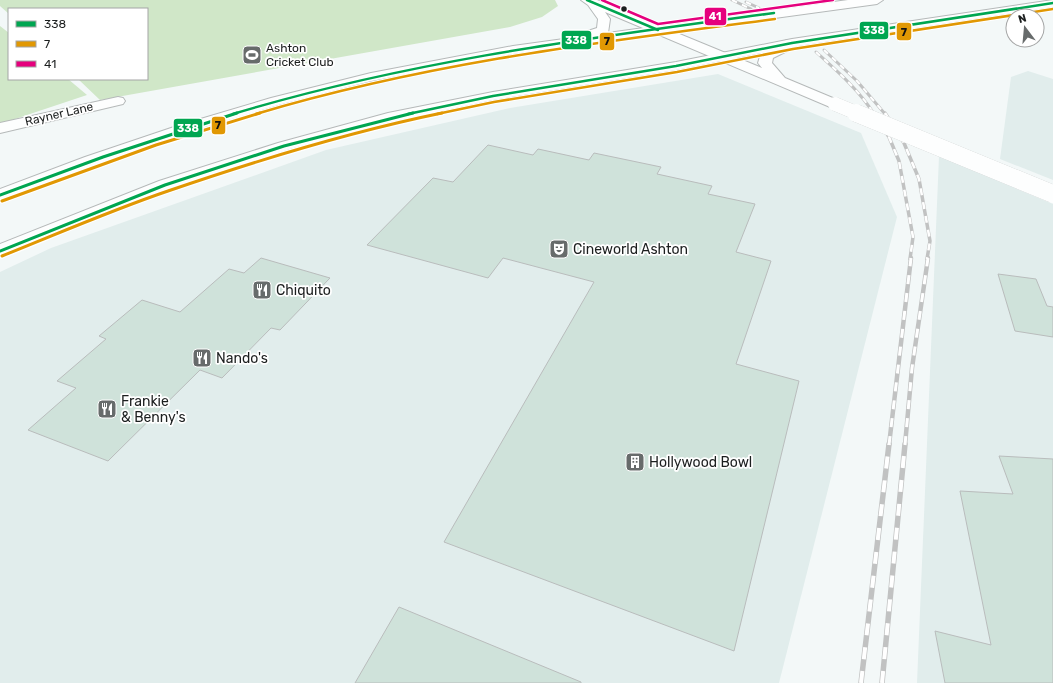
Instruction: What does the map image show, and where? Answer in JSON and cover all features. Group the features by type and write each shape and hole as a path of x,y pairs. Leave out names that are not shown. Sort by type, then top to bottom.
{"main road":[{"path":"0,195 158,137 262,105 386,74 458,59 877,0"},
{"path":"589,1 720,57 1053,194"},
{"path":"565,43 603,30 604,19 589,1"},
{"path":"0,251 34,236 165,185 284,146 344,129 493,96 720,57 792,43 1053,3"},
{"path":"779,80 765,63 766,56 792,43"},
{"name":"Rayner Lane","path":"0,128 118,100"}],"shaded area":[{"path":"1028,71 1053,79 1053,180 1000,159 1011,77"},
{"path":"718,74 861,133 897,217 779,683 0,683 0,272 51,248 326,150 510,108"},
{"path":"939,156 1053,204 1053,683 917,683"}],"green space":[{"name":"Ashton Cricket Club","path":"0,0 555,0 558,6 542,17 510,27 100,100 79,80 148,80 148,8 8,8 8,13 0,6"},
{"path":"0,26 8,32 8,80 69,80 87,95 0,124"}],"building":[{"name":"Hollywood Bowl","path":"488,145 533,155 538,149 589,160 594,153 661,167 657,174 712,186 708,194 755,204 736,252 771,261 736,364 799,381 734,651 444,542 594,282 503,258 488,278 367,245 433,178 453,182"},
{"path":"261,258 330,278 280,330 271,328 222,378 200,370 108,461 28,430 76,388 57,381 106,339 99,336 142,300 180,312 229,269 244,273"},
{"path":"998,274 1036,279 1047,306 1053,307 1053,337 1015,331"},
{"path":"999,456 1053,459 1053,683 945,683 935,631 991,645 960,491 1013,494"},
{"path":"399,607 581,682 581,683 355,683"}],"railway":[{"path":"732,0 751,9"},
{"path":"746,2 759,8"},
{"path":"824,50 857,81 885,114"},
{"path":"816,52 855,89 874,114"},
{"path":"873,113 889,137 899,161 913,237 910,259"},
{"path":"885,113 904,143 919,179 930,241 927,259"},
{"path":"889,445 911,258"},
{"path":"905,445 912,368 928,258"},
{"path":"861,683 889,444"},
{"path":"882,683 905,444"}],"transit line":[{"name":"338","path":"587,0 658,30"},
{"name":"41","path":"602,0 658,24 833,0"},
{"name":"338","path":"0,251 165,185 284,146 388,118 493,96 676,66 792,43 1053,3"},
{"name":"7","path":"2,256 167,191 286,152 389,124 494,102 677,72 793,49 1053,9"},
{"name":"338","path":"0,195 103,157 208,122 314,91 367,78 421,66 509,50 774,13"},
{"name":"7","path":"2,201 104,163 208,128 313,98 366,85 507,56 775,19"}],"place":[{"name":"Ashton Cricket Club","path":"252,55"},
{"name":"Cineworld Ashton","path":"559,249"},
{"name":"Chiquito","path":"262,290"},
{"name":"Nando's","path":"202,358"},
{"name":"Frankie & Benny's","path":"107,409"},
{"name":"Hollywood Bowl","path":"635,462"}]}
